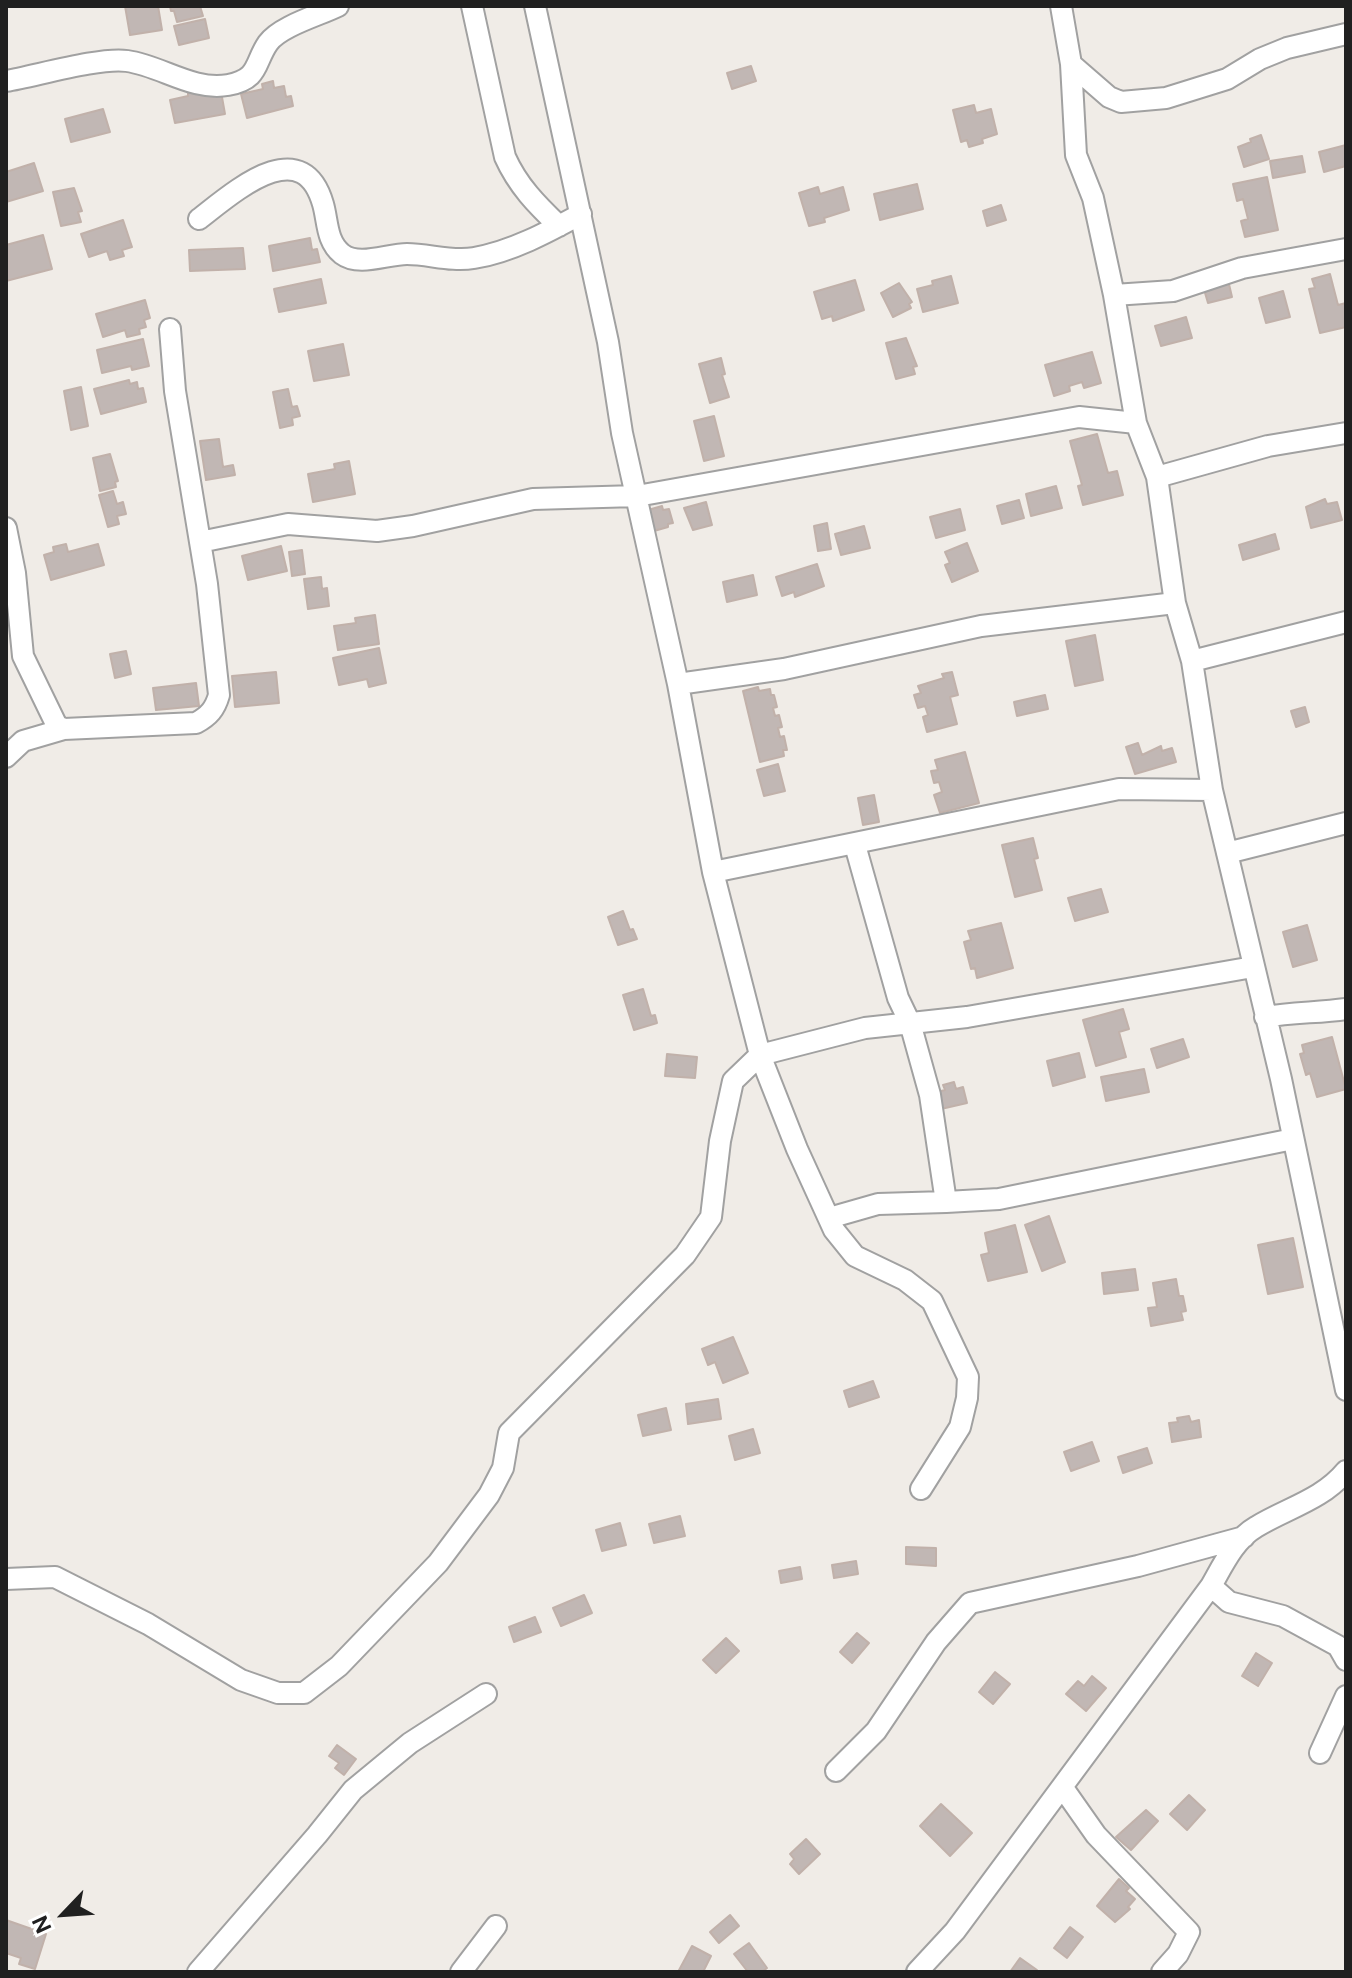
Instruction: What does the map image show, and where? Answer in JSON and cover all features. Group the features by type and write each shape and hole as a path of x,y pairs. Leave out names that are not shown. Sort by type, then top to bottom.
{"street":[{"path":"6,81 107,61 127,61 197,83 229,85 249,77 260,64 268,43 278,34 338,6"},
{"path":"472,6 505,157 514,178 559,226"},
{"path":"535,6 678,684 713,872 760,1055 797,1149 834,1230 855,1256 905,1280 932,1301 968,1377 960,1427 921,1489"},
{"path":"1061,6 1071,64 1076,155 1093,198 1114,295 1136,423 1157,477 1175,603 1192,661 1212,790 1293,1139 1346,1390"},
{"path":"1071,64 1100,91 1121,102 1166,98 1227,79 1260,59 1287,48 1346,34"},
{"path":"199,219 230,194 286,167 305,172 316,185 324,205 328,233 335,247 344,256 356,260 407,254 443,259 473,258 502,251 581,214"},
{"path":"1114,295 1173,291 1242,268 1346,249"},
{"path":"6,757 23,741 64,729 196,723 216,707 219,695 207,584 175,391 170,329"},
{"path":"200,542 288,524 377,531 533,499 637,496 1079,417 1136,423"},
{"path":"1157,477 1268,446 1346,433"},
{"path":"6,528 13,623 23,656 57,726 64,729"},
{"path":"678,684 784,669 981,626 1175,603"},
{"path":"1192,661 1346,622"},
{"path":"713,872 1119,789 1212,790"},
{"path":"1227,853 1346,823"},
{"path":"855,845 898,998 910,1023 930,1095 946,1202"},
{"path":"6,1579 55,1577 148,1624 241,1680 278,1693 304,1693 339,1666 438,1563 489,1495 503,1468 509,1433 685,1255 711,1217 720,1141 733,1081 760,1055 865,1028 967,1017 1253,967"},
{"path":"1265,1017 1346,1009"},
{"path":"829,1218 878,1204 999,1199 1293,1139"},
{"path":"917,1972 955,1931 1063,1788 1244,1537 1254,1527 1328,1489 1346,1471"},
{"path":"836,1771 876,1731 936,1642 970,1603 1138,1566 1244,1537"},
{"path":"1211,1586 1229,1602 1283,1616 1338,1646 1346,1660"},
{"path":"198,1972 353,1790 410,1743 486,1694"},
{"path":"1320,1753 1346,1696"},
{"path":"1063,1788 1096,1835 1189,1932 1178,1954 1162,1972"},
{"path":"461,1972 496,1926"}],"building":[{"path":"125,6 158,6 162,30 130,35"},
{"path":"170,6 200,6 203,16 177,22"},
{"path":"205,19 209,38 179,45 174,26"},
{"path":"751,66 756,81 732,89 727,73"},
{"path":"273,81 274,88 284,86 286,97 291,96 293,106 247,118 241,94 263,89 262,84"},
{"path":"220,86 225,114 175,123 170,100 188,96 188,92"},
{"path":"974,105 976,113 991,109 997,134 969,147 967,140 961,142 953,110"},
{"path":"103,109 110,132 71,142 65,119"},
{"path":"1261,135 1269,159 1244,167 1238,147"},
{"path":"1346,145 1346,166 1324,172 1319,152"},
{"path":"1302,156 1305,172 1273,178 1270,161"},
{"path":"34,163 43,191 6,202 6,172"},
{"path":"1267,177 1278,230 1245,237 1241,221 1248,219 1243,199 1237,201 1233,184"},
{"path":"917,184 923,209 880,220 874,194"},
{"path":"818,187 820,194 843,187 849,210 809,226 799,193"},
{"path":"74,188 82,211 78,212 81,222 61,226 53,192"},
{"path":"1001,205 1006,220 987,226 983,211"},
{"path":"123,220 132,247 122,250 124,256 110,260 107,251 89,257 81,234"},
{"path":"43,235 52,269 6,281 6,245"},
{"path":"310,238 312,250 317,249 320,262 273,271 269,246"},
{"path":"243,248 245,269 190,271 189,250"},
{"path":"1330,274 1338,305 1346,303 1346,327 1320,333 1309,289 1315,288 1312,279"},
{"path":"951,276 958,303 923,312 917,289"},
{"path":"321,279 326,303 279,312 274,289"},
{"path":"855,280 864,310 833,321 832,316 822,319 814,292"},
{"path":"1228,280 1232,297 1208,303 1203,286"},
{"path":"899,283 912,302 909,304 911,308 893,317 881,293"},
{"path":"1283,291 1290,317 1266,323 1259,298"},
{"path":"145,300 150,318 144,320 146,327 139,329 140,334 127,337 125,330 103,337 96,314"},
{"path":"1186,317 1192,338 1161,346 1155,326"},
{"path":"906,338 917,366 913,367 915,374 896,379 886,343"},
{"path":"143,339 149,366 132,370 131,366 102,373 97,350"},
{"path":"343,344 349,375 314,381 308,351"},
{"path":"1092,352 1101,383 1084,388 1082,382 1069,386 1070,391 1054,396 1045,365"},
{"path":"721,358 725,374 722,375 729,397 710,403 699,364"},
{"path":"129,380 130,384 137,382 138,389 143,388 146,402 101,414 94,389"},
{"path":"81,387 88,426 71,430 64,391"},
{"path":"288,389 292,407 297,406 300,416 292,418 293,425 280,428 273,392"},
{"path":"714,416 724,456 704,461 694,421"},
{"path":"1097,434 1108,473 1117,471 1123,495 1083,505 1078,486 1082,485 1070,441"},
{"path":"219,439 223,467 233,465 235,475 206,480 200,441"},
{"path":"110,454 118,481 115,482 116,487 100,491 93,458"},
{"path":"349,461 355,494 313,502 308,474 335,469 334,464"},
{"path":"1056,486 1062,508 1031,516 1026,494"},
{"path":"113,491 117,504 123,502 126,514 117,516 119,524 108,527 99,495"},
{"path":"1325,499 1327,504 1337,502 1342,520 1311,528 1306,507"},
{"path":"1019,500 1024,518 1002,524 997,506"},
{"path":"706,502 712,525 693,530 684,508"},
{"path":"662,506 663,510 669,509 673,523 654,531 648,510"},
{"path":"960,509 965,530 936,538 930,517"},
{"path":"827,523 831,549 818,551 814,526"},
{"path":"864,526 870,548 841,555 835,534"},
{"path":"1275,534 1279,549 1243,560 1239,545"},
{"path":"967,543 978,571 952,582 945,565 950,563 945,552"},
{"path":"66,544 68,552 98,544 104,565 51,580 44,555 54,552 53,547"},
{"path":"281,546 287,571 248,580 242,556"},
{"path":"302,550 305,574 292,576 289,552"},
{"path":"817,564 824,586 795,597 794,592 782,596 776,577"},
{"path":"753,575 757,595 727,602 723,582"},
{"path":"321,577 322,589 327,588 329,606 308,609 304,579"},
{"path":"375,615 379,644 338,650 334,626 356,623 355,618"},
{"path":"1095,635 1103,680 1075,686 1066,641"},
{"path":"379,648 386,683 369,687 367,679 339,685 333,658"},
{"path":"126,651 131,674 115,678 110,654"},
{"path":"276,672 279,703 235,707 232,676"},
{"path":"952,672 958,695 950,697 957,724 927,732 923,717 928,715 925,706 918,708 914,695 921,693 918,686 944,678 942,674"},
{"path":"196,683 199,706 156,710 153,688"},
{"path":"758,687 759,691 770,689 771,695 774,695 777,707 773,708 775,716 779,715 782,727 778,728 780,737 784,736 787,750 783,750 784,756 760,762 743,691"},
{"path":"1045,695 1048,709 1017,716 1014,702"},
{"path":"1305,707 1309,722 1296,727 1291,711"},
{"path":"1138,743 1142,755 1161,746 1162,751 1172,748 1176,762 1135,774 1126,747"},
{"path":"965,752 979,803 940,813 934,795 942,792 939,782 934,783 931,771 938,770 935,760"},
{"path":"778,764 785,791 764,796 757,770"},
{"path":"874,795 879,822 863,825 858,798"},
{"path":"1033,838 1038,858 1034,859 1042,890 1015,897 1002,845"},
{"path":"1101,889 1108,912 1075,921 1068,898"},
{"path":"623,911 637,939 618,945 608,917"},
{"path":"1001,923 1013,968 977,978 975,968 971,969 964,942 971,940 968,931"},
{"path":"1307,925 1317,960 1293,967 1283,932"},
{"path":"643,989 651,1016 655,1015 657,1023 634,1030 623,995"},
{"path":"1123,1009 1129,1029 1119,1032 1126,1057 1096,1066 1083,1020"},
{"path":"1332,1037 1346,1089 1317,1097 1310,1073 1306,1075 1300,1054 1304,1053 1302,1045"},
{"path":"1183,1039 1189,1057 1157,1068 1151,1049"},
{"path":"1079,1053 1085,1077 1053,1086 1047,1061"},
{"path":"667,1054 697,1057 695,1078 665,1076"},
{"path":"1144,1069 1149,1092 1106,1101 1101,1077"},
{"path":"954,1082 956,1089 963,1087 967,1103 941,1109 937,1092 945,1090 943,1085"},
{"path":"1049,1216 1065,1262 1042,1271 1025,1225"},
{"path":"1015,1225 1027,1272 988,1281 981,1255 989,1253 985,1233"},
{"path":"1293,1238 1303,1287 1268,1294 1258,1245"},
{"path":"1135,1269 1138,1290 1104,1294 1102,1273"},
{"path":"1176,1279 1186,1311 1181,1312 1183,1320 1151,1326 1148,1308 1157,1307 1153,1283"},
{"path":"733,1337 748,1373 723,1383 715,1362 708,1365 702,1349"},
{"path":"873,1381 879,1397 849,1407 844,1391"},
{"path":"718,1399 721,1419 688,1424 686,1404"},
{"path":"666,1408 671,1430 643,1436 638,1415"},
{"path":"1189,1416 1191,1422 1199,1420 1201,1437 1172,1442 1169,1423"},
{"path":"753,1429 760,1453 735,1460 729,1436"},
{"path":"1092,1442 1099,1461 1071,1471 1064,1452"},
{"path":"1147,1448 1152,1463 1123,1473 1118,1457"},
{"path":"680,1516 685,1536 654,1543 649,1524"},
{"path":"620,1523 626,1545 602,1551 596,1530"},
{"path":"906,1547 936,1548 936,1566 906,1564"},
{"path":"856,1561 858,1574 834,1578 832,1565"},
{"path":"800,1567 802,1579 781,1583 779,1571"},
{"path":"584,1595 592,1613 561,1626 553,1608"},
{"path":"535,1617 541,1632 514,1642 509,1627"},
{"path":"857,1633 869,1643 852,1663 840,1652"},
{"path":"726,1638 739,1651 716,1673 703,1660"},
{"path":"1256,1653 1272,1663 1258,1686 1242,1676"},
{"path":"995,1672 1010,1684 993,1704 979,1692"},
{"path":"1092,1676 1106,1688 1086,1711 1066,1694 1078,1681 1084,1686"},
{"path":"337,1745 356,1759 344,1775 335,1768 339,1763 329,1756"},
{"path":"1189,1795 1205,1810 1187,1830 1170,1814"},
{"path":"941,1804 972,1833 950,1856 920,1826"},
{"path":"1146,1810 1158,1821 1131,1850 1116,1837"},
{"path":"806,1839 820,1854 799,1874 790,1864 794,1859 790,1854"},
{"path":"1119,1879 1135,1899 1128,1907 1130,1909 1115,1922 1097,1906"},
{"path":"730,1915 739,1926 719,1943 710,1932"},
{"path":"6,1920 46,1934 35,1969 19,1964 21,1958 6,1953"},
{"path":"1070,1927 1083,1937 1067,1958 1054,1948"},
{"path":"749,1943 767,1968 762,1972 748,1972 734,1954"},
{"path":"692,1946 711,1956 703,1972 678,1972"},
{"path":"1020,1958 1037,1970 1010,1972"}]}
